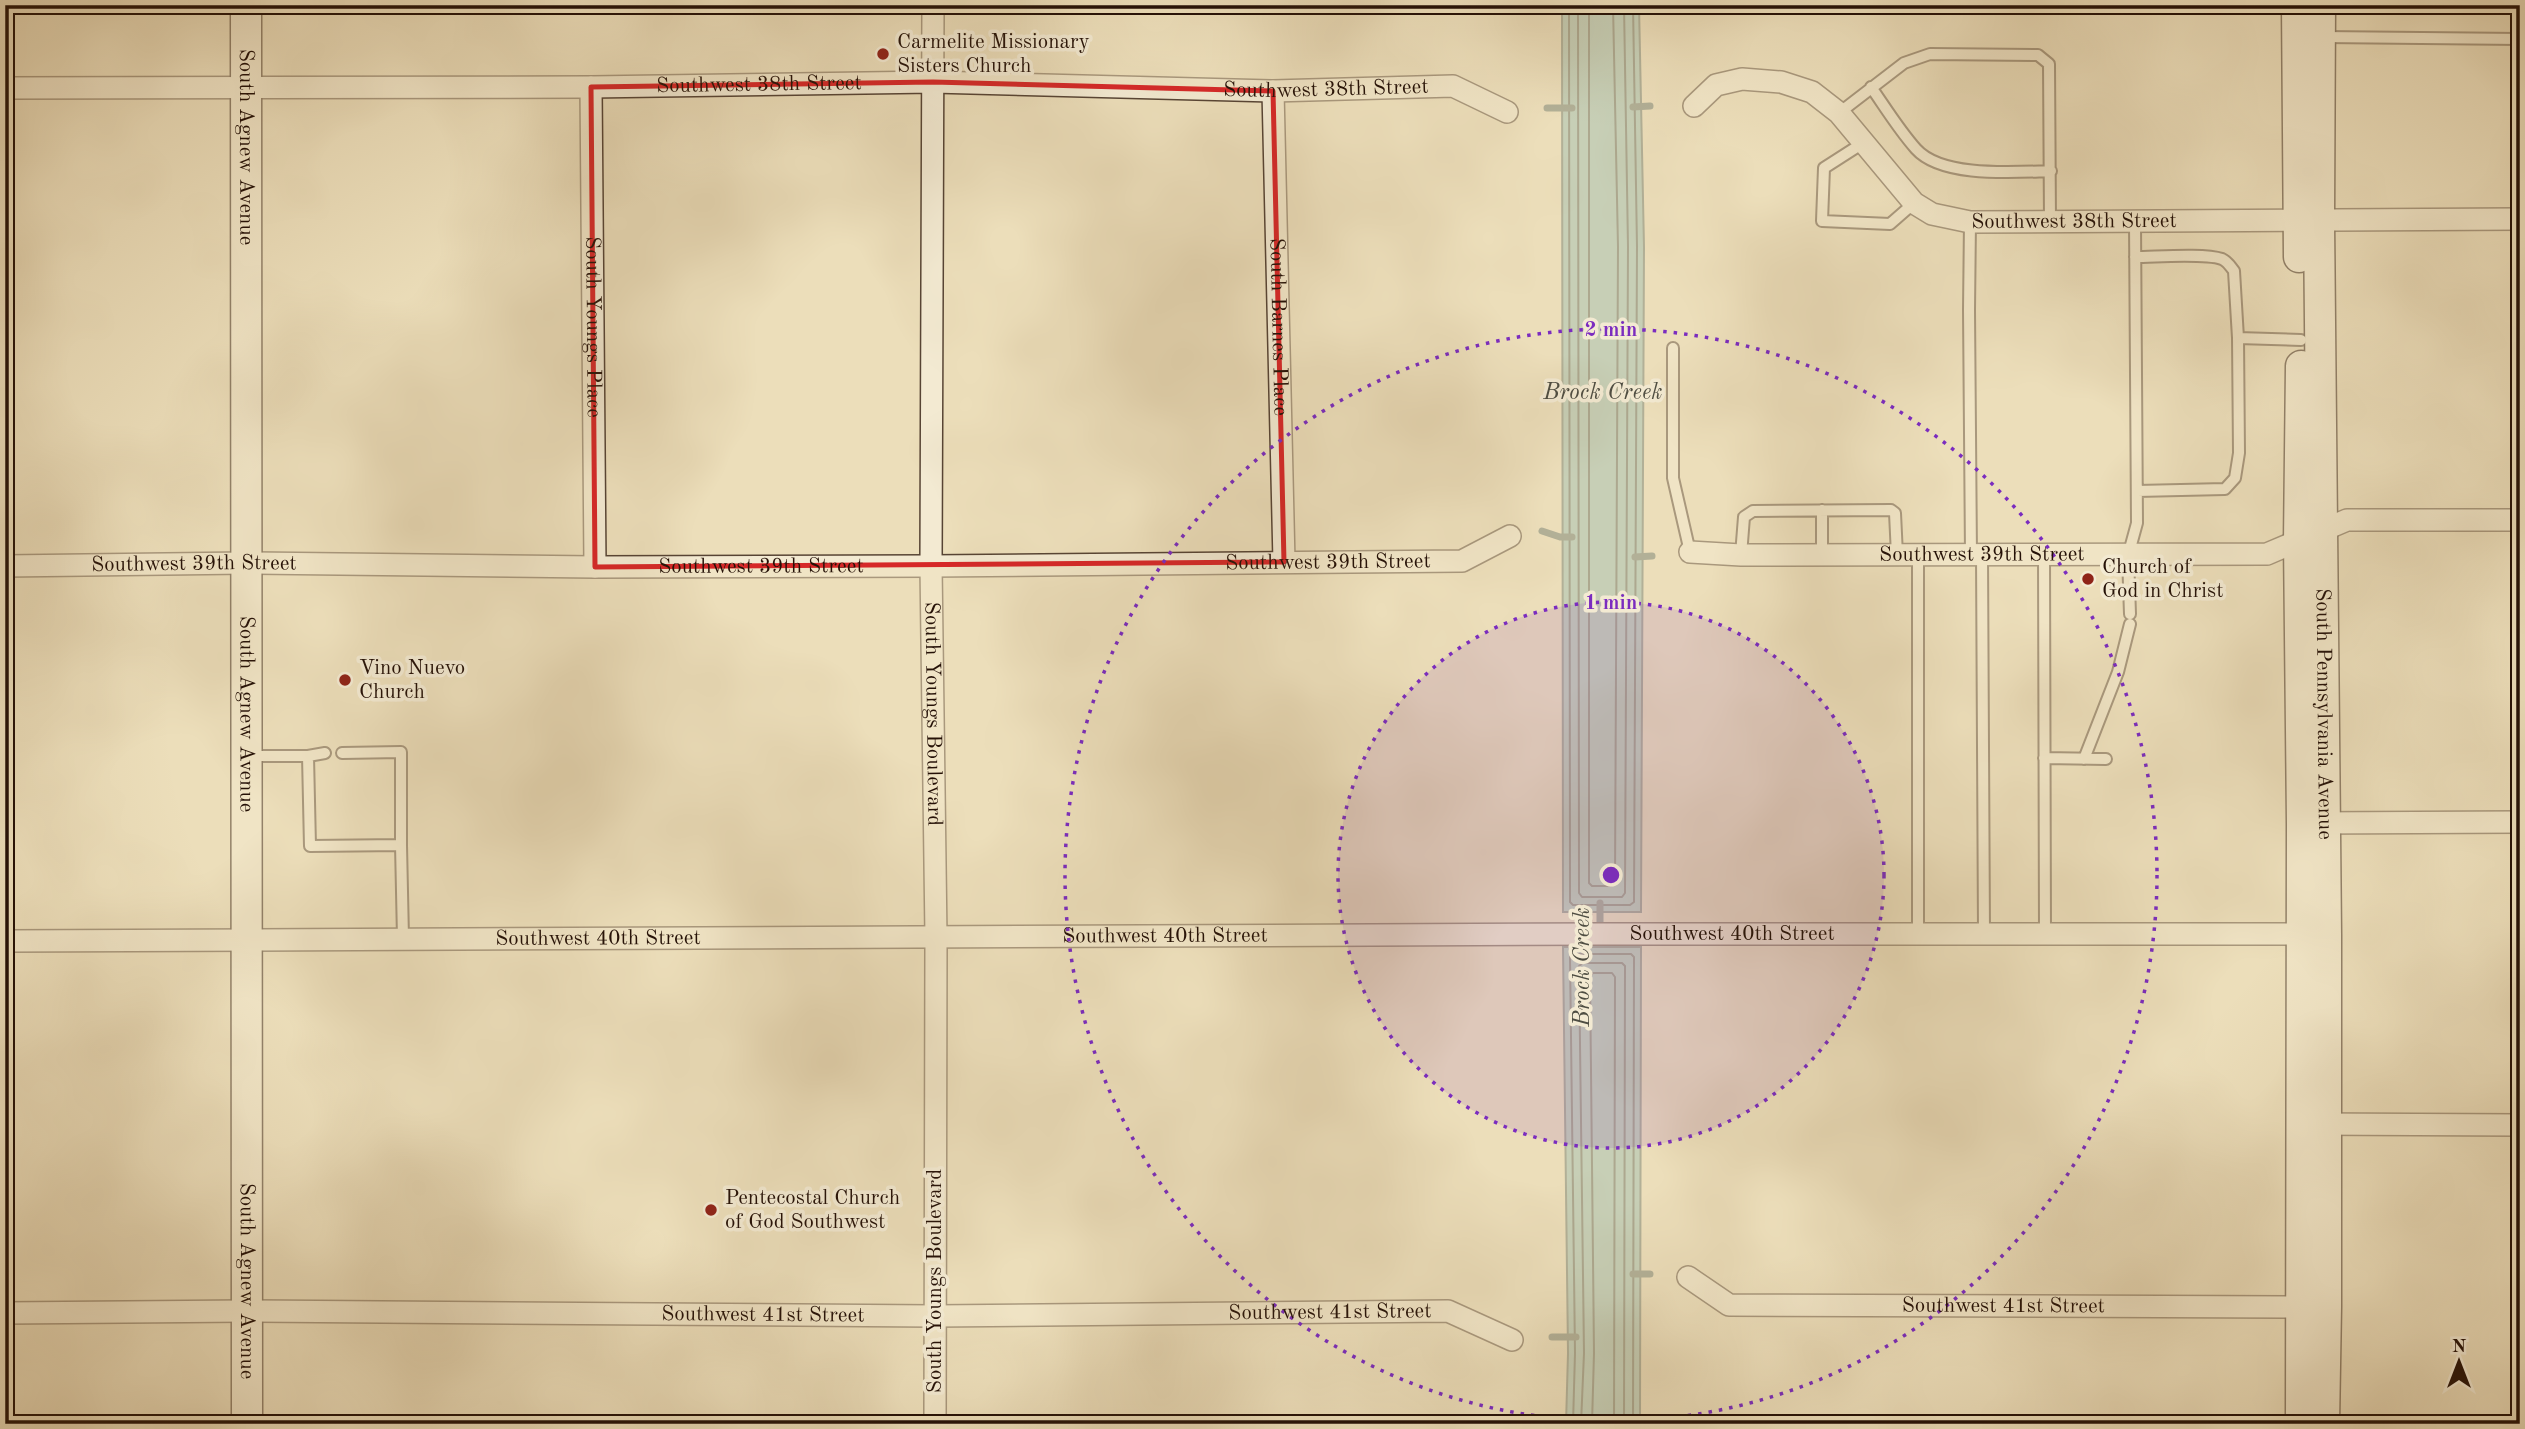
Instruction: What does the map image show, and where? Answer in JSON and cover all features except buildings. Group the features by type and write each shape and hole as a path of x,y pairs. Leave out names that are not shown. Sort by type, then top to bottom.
{"main road":[{"name":"South Agnew Avenue","path":"246,5 247,1424"},
{"name":"South Pennsylvania Avenue","path":"2297,5 2309,36"},
{"name":"South Pennsylvania Avenue","path":"2320,5 2309,36 2309,220 2314,1307 2323,1424"},
{"name":"South Pennsylvania Avenue","path":"2309,220 2301,340 2311,536"},
{"name":"South Pennsylvania Avenue","path":"2301,1424 2314,1307"}],"street":[{"name":"South Youngs Boulevard","path":"933,5 930,566 936,937 935,1424"},
{"name":"Southwest 38th Street","path":"1694,106 1716,85 1742,79 1781,82 1812,92 1839,113 1914,203 1932,214 1970,222 2520,219"},
{"name":"Southwest 38th Street","path":"5,88 590,87 933,82 1273,91 1453,86 1507,112"},
{"name":"South Youngs Place","path":"590,87 595,567"},
{"name":"South Barnes Place","path":"1273,91 1284,562"},
{"name":"Southwest 39th Street","path":"1690,552 1741,555 2267,554 2347,520 2520,520"},
{"name":"Southwest 39th Street","path":"5,566 246,563 595,567 930,566 1462,561 1510,536"},
{"path":"2313,823 2520,822"},
{"name":"Southwest 40th Street","path":"5,941 2314,934"},
{"path":"2314,1124 2520,1125"},
{"name":"Southwest 41st Street","path":"1688,1277 1729,1305 2314,1307"},
{"name":"Southwest 41st Street","path":"5,1313 246,1311 935,1317 1448,1311 1513,1340"}],"lane":[{"path":"2309,36 2520,38"},
{"path":"1839,113 1904,63 1930,54 2038,55 2049,64 2050,221"},
{"path":"1871,87 1917,151 1948,168 2051,171"},
{"path":"1863,143 1824,168 1822,221 1890,224 1914,203"},
{"path":"1970,222 1969,310 1984,934"},
{"path":"2084,759 2118,672 2130,619 2128,556 2137,523 2135,222"},
{"path":"2135,257 2222,259 2234,271 2238,338 2239,453 2235,478 2225,489 2137,491"},
{"path":"2238,338 2301,340"},
{"path":"1673,348 1673,478 1690,552"},
{"path":"1822,510 1822,555"},
{"path":"1741,555 1744,517 1753,511 1891,510 1895,513 1908,555 1919,934"},
{"path":"2044,555 2045,934"},
{"path":"342,753 401,752 403,938"},
{"path":"247,756 308,756 325,753"},
{"path":"308,756 310,846 401,845"},
{"path":"2044,758 2106,759"}],"highlighted area":[{"path":"933,82 1273,91 1284,562 595,567 591,87"}],"water":[{"name":"Brock Creek","path":"1562,5 1639,5 1644,247 1641,912 1563,912"},
{"name":"Brock Creek","path":"1563,947 1641,947 1640,1424 1566,1424 1568,1353"}],"waterway":[{"path":"1633,107 1650,106"},
{"path":"1547,108 1572,108"},
{"path":"1542,531 1560,537 1572,537"},
{"path":"1635,557 1652,556"},
{"name":"Brock Creek","path":"1600,903 1600,933"},
{"path":"1633,1274 1650,1274"},
{"path":"1552,1337 1576,1337"}],"place":[{"name":"Carmelite Missionary Sisters Church","path":"883,54"},
{"name":"Church of God in Christ","path":"2088,579"},
{"name":"Vino Nuevo Church","path":"345,680"},
{"name":"Pentecostal Church of God Southwest","path":"711,1210"}]}
